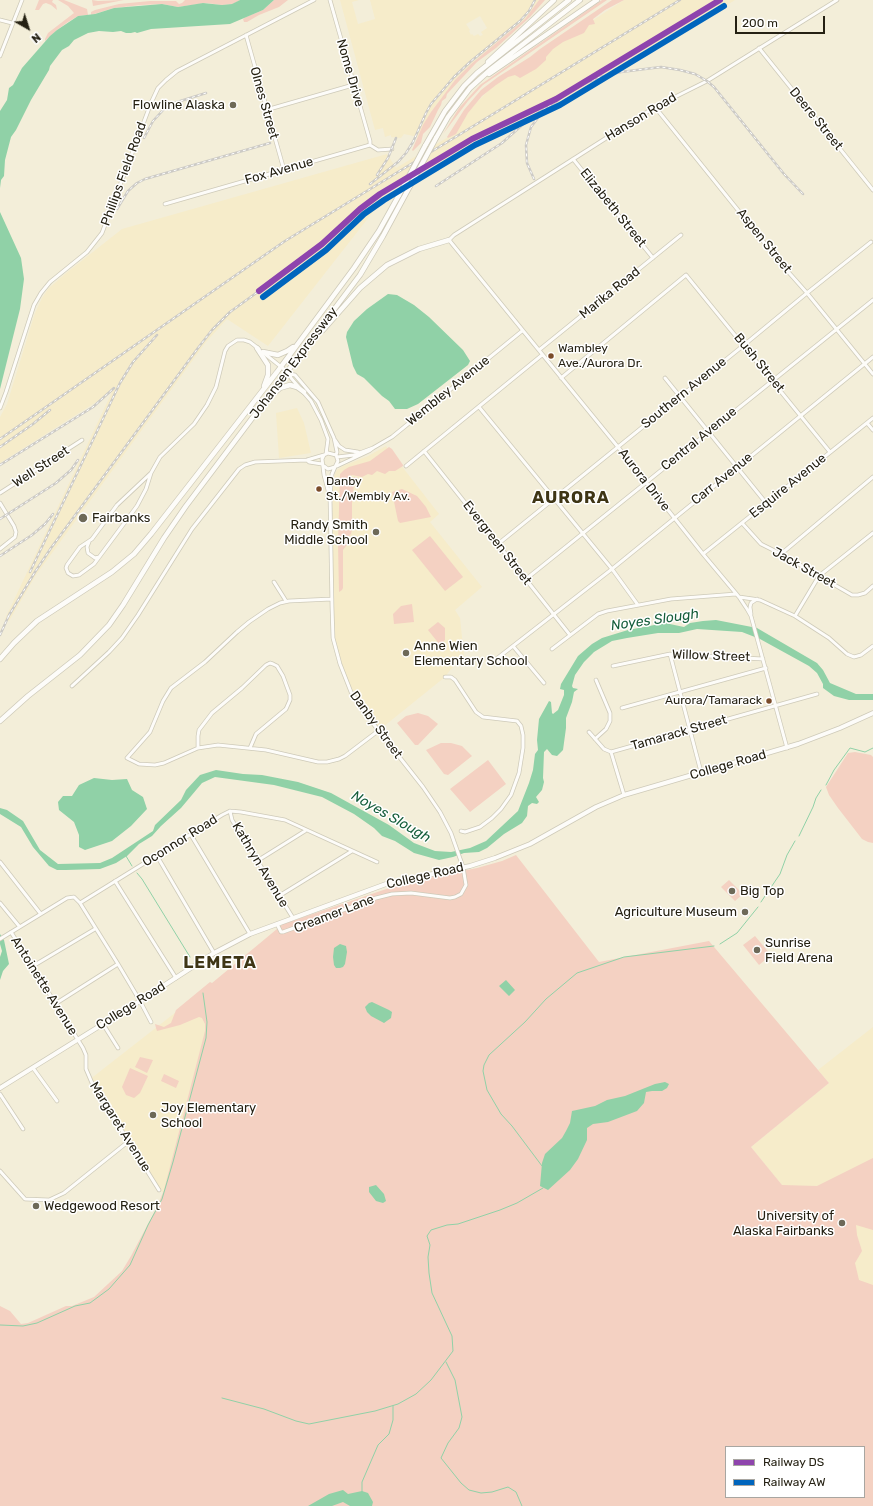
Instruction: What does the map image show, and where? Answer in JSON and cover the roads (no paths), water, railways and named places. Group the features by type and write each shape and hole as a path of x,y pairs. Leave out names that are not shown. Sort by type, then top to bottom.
{"highway":[{"path":"477,73 491,58 554,0"},
{"name":"Johansen Expressway","path":"0,659 38,620 112,572 138,550 260,394 366,251 379,231 450,103 477,73 570,0"},
{"name":"Johansen Expressway","path":"0,721 28,696 80,655 110,625 174,523 265,401 289,373 367,264 448,117 470,88 491,69 580,0"},
{"path":"470,88 597,0"},
{"path":"302,353 360,288 377,273 405,255 449,240"},
{"path":"263,352 272,355 281,354 291,349 300,340"},
{"path":"257,348 267,362 268,370 267,379 260,394"},
{"path":"265,401 277,390 286,386 293,386 304,392"}],"main road":[{"name":"College Road","path":"0,1088 214,953 250,934 386,884 463,867 494,858 523,847 596,807 624,795 787,748 830,732 873,713"}],"street":[{"path":"0,56 22,0"},
{"name":"Phillips Field Road","path":"0,408 34,305 50,282 85,254 102,233 151,103 157,91 166,80 177,71 314,0"},
{"name":"Nome Drive","path":"330,0 370,145"},
{"name":"Hanson Road","path":"449,240 454,235 655,107 707,81 837,0"},
{"path":"0,20 12,23"},
{"name":"Olnes Street","path":"246,35 284,170"},
{"name":"Deere Street","path":"759,48 873,190"},
{"path":"266,110 353,85"},
{"name":"Aspen Street","path":"655,107 873,374"},
{"name":"Fox Avenue","path":"165,204 370,145 378,150 392,149"},
{"name":"Elizabeth Street","path":"572,159 653,258"},
{"name":"Marika Road","path":"539,350 681,235"},
{"name":"Aurora Drive","path":"449,240 739,597 751,616 787,748"},
{"name":"Southern Avenue","path":"498,544 871,242"},
{"name":"Bush Street","path":"560,378 686,275 830,452"},
{"name":"Central Avenue","path":"526,579 873,300"},
{"name":"Wembley Avenue","path":"337,456 347,456 372,448 392,437 522,331"},
{"path":"90,541 82,545 66,568 68,573 73,576 79,575 91,567 141,500 146,490 151,473 163,452 189,430 207,405 216,387 225,351 228,346 237,340 250,342 289,373 295,375 318,402 339,446 345,450 360,452"},
{"path":"406,466 542,355"},
{"name":"Carr Avenue","path":"495,660 612,569 873,357"},
{"path":"289,373 291,378 304,392 321,420 328,439 325,454 322,459 323,465"},
{"path":"664,378 709,431 766,503"},
{"path":"479,407 612,569 638,605"},
{"name":"Esquire Avenue","path":"703,554 873,418"},
{"path":"867,422 873,430"},
{"path":"307,460 309,462 323,465 328,469 336,467 338,461 334,438"},
{"name":"Well Street","path":"0,493 82,440"},
{"name":"Wembley Avenue","path":"336,467 369,451 372,448"},
{"name":"Evergreen Street","path":"424,451 570,635"},
{"path":"72,686 122,638 192,529 235,473 251,462 307,460 331,453 337,456"},
{"name":"Danby Street","path":"323,465 324,475 330,496"},
{"name":"Danby Street","path":"336,467 332,474 330,496 332,600 333,638 340,664 345,679 357,701 378,731 432,798 451,833 463,867"},
{"path":"101,555 95,558 90,555 87,549 90,541 120,502 151,473"},
{"path":"781,554 873,477"},
{"path":"0,503 16,532 14,537 0,549"},
{"name":"Jack Street","path":"742,522 760,544 781,554 852,595 864,593 873,586"},
{"path":"795,616 819,576 873,533"},
{"path":"274,582 286,601"},
{"path":"723,595 727,592 729,585"},
{"path":"552,649 598,614 671,599 736,594"},
{"path":"739,597 757,599 795,616 829,638 847,654 854,657 861,655 873,646"},
{"path":"751,616 751,603 757,599"},
{"path":"332,600 286,601 273,606 237,632 205,662 176,684 166,695 150,732 127,758 139,764 155,765 164,763 198,748 218,745 266,750 318,762 327,762 345,756 378,731"},
{"path":"513,646 544,683"},
{"path":"670,654 681,691 701,772"},
{"name":"Willow Street","path":"613,666 670,654 763,659"},
{"path":"198,748 199,730 212,713 242,688 266,665 270,663 274,664 283,676 290,695 290,700 286,709 256,734 250,748"},
{"path":"622,708 766,668"},
{"path":"445,677 451,677 455,680 476,712 484,717 517,721 523,735 523,748 518,773 511,795 501,809 480,827 465,832 461,831"},
{"path":"595,739 606,729 610,721 610,713 607,703 596,680"},
{"name":"Tamarack Street","path":"611,752 817,694"},
{"path":"588,732 604,749 611,752 624,795"},
{"name":"Oconnor Road","path":"80,903 230,811 285,820 305,831 377,862"},
{"name":"Kathryn Avenue","path":"230,811 232,820 256,861 293,918"},
{"path":"256,861 305,831"},
{"path":"191,835 250,934"},
{"path":"279,896 352,851"},
{"path":"157,856 214,953"},
{"path":"0,862 40,913"},
{"name":"Creamer Lane","path":"278,924 281,932 283,932 376,898 392,894 411,893 450,898 455,897 461,894 466,885 463,867"},
{"path":"115,881 176,978"},
{"path":"0,939 40,913 72,896 80,903 118,964 151,1022"},
{"name":"Antoinette Avenue","path":"0,903 19,926"},
{"path":"32,966 95,928"},
{"name":"Antoinette Avenue","path":"11,932 78,1039"},
{"path":"55,1004 118,964"},
{"path":"103,1024 118,1048"},
{"name":"Margaret Avenue","path":"78,1039 86,1055 86,1069 92,1083 159,1190"},
{"path":"33,1068 57,1101"},
{"path":"0,1094 23,1129"},
{"path":"0,1171 24,1199 49,1200 64,1193 129,1141"}],"waterway":[{"path":"826,785 834,770 850,748 865,752 873,748"},
{"path":"799,836 821,790"},
{"path":"761,902 780,874 787,855 795,841"},
{"path":"126,856 132,866"},
{"path":"137,873 190,957"},
{"path":"720,944 737,933 758,907"},
{"path":"542,1166 512,1126 501,1114 487,1090 483,1071 489,1055 525,1022 546,999 577,973 624,957 714,946"},
{"path":"0,1325 23,1326 37,1323 75,1306 90,1303 109,1289 130,1265 148,1225 162,1199 173,1162 206,1038 207,1022 203,993"},
{"path":"222,1398 264,1409 296,1421 309,1424 375,1411 398,1404 416,1394 431,1380 453,1351 452,1336 432,1293 428,1257 430,1245 427,1236 431,1230 447,1225 458,1224 500,1210 517,1203 543,1188"},
{"path":"446,1362 455,1380 462,1417 459,1428 448,1443 441,1458 461,1483 469,1490 481,1493 492,1492 508,1487 516,1492 522,1506"},
{"path":"362,1492 362,1482 378,1445 389,1434 393,1420 393,1406"}],"railway":[{"path":"370,184 398,162 406,153 413,142 431,104 454,77 520,21 529,11 535,0"},
{"path":"0,439 285,241 680,0"},
{"path":"581,85 600,77 621,72 661,67 695,74 714,87 784,174 803,194"},
{"path":"436,186 502,143 530,118 571,90"},
{"path":"144,138 153,121 165,108 174,103 206,93"},
{"path":"534,179 527,163 526,145 531,127 540,115"},
{"path":"377,175 388,158 396,138"},
{"path":"117,209 128,191 137,183 145,179 270,143"},
{"path":"8,617 51,548 198,348 212,330 230,312 259,291"},
{"path":"30,572 120,383 133,362 157,335"},
{"path":"0,465 93,407 114,388"},
{"path":"0,447 50,410"},
{"path":"0,519 56,483 71,470 78,460"},
{"path":"0,556 32,535 45,524 53,514"},
{"path":"0,635 10,613"}],"rail line":[{"name":"DS","path":"259,291 322,244 360,209 380,194 472,139 556,99 720,0"},
{"name":"AW","path":"263,297 326,250 364,214 384,200 475,145 560,105 724,6"}],"place":[{"name":"Flowline Alaska","path":"233,105"},
{"name":"Wambley Ave./Aurora Dr.","path":"551,356"},
{"name":"Danby St./Wembly Av.","path":"319,489"},
{"name":"Fairbanks","path":"83,518"},
{"name":"Randy Smith Middle School","path":"376,532"},
{"name":"Anne Wien Elementary School","path":"406,653"},
{"name":"Aurora/Tamarack","path":"769,701"},
{"name":"Big Top","path":"732,891"},
{"name":"Agriculture Museum","path":"745,912"},
{"name":"Sunrise Field Arena","path":"757,950"},
{"name":"Joy Elementary School","path":"153,1115"},
{"name":"Wedgewood Resort","path":"36,1206"},
{"name":"University of Alaska Fairbanks","path":"842,1223"}],"district":[{"name":"AURORA","path":"571,498"},
{"name":"LEMETA","path":"220,963"}],"water label":[{"name":"Noyes Slough","path":"655,620"},
{"name":"Noyes Slough","path":"391,817"}]}
